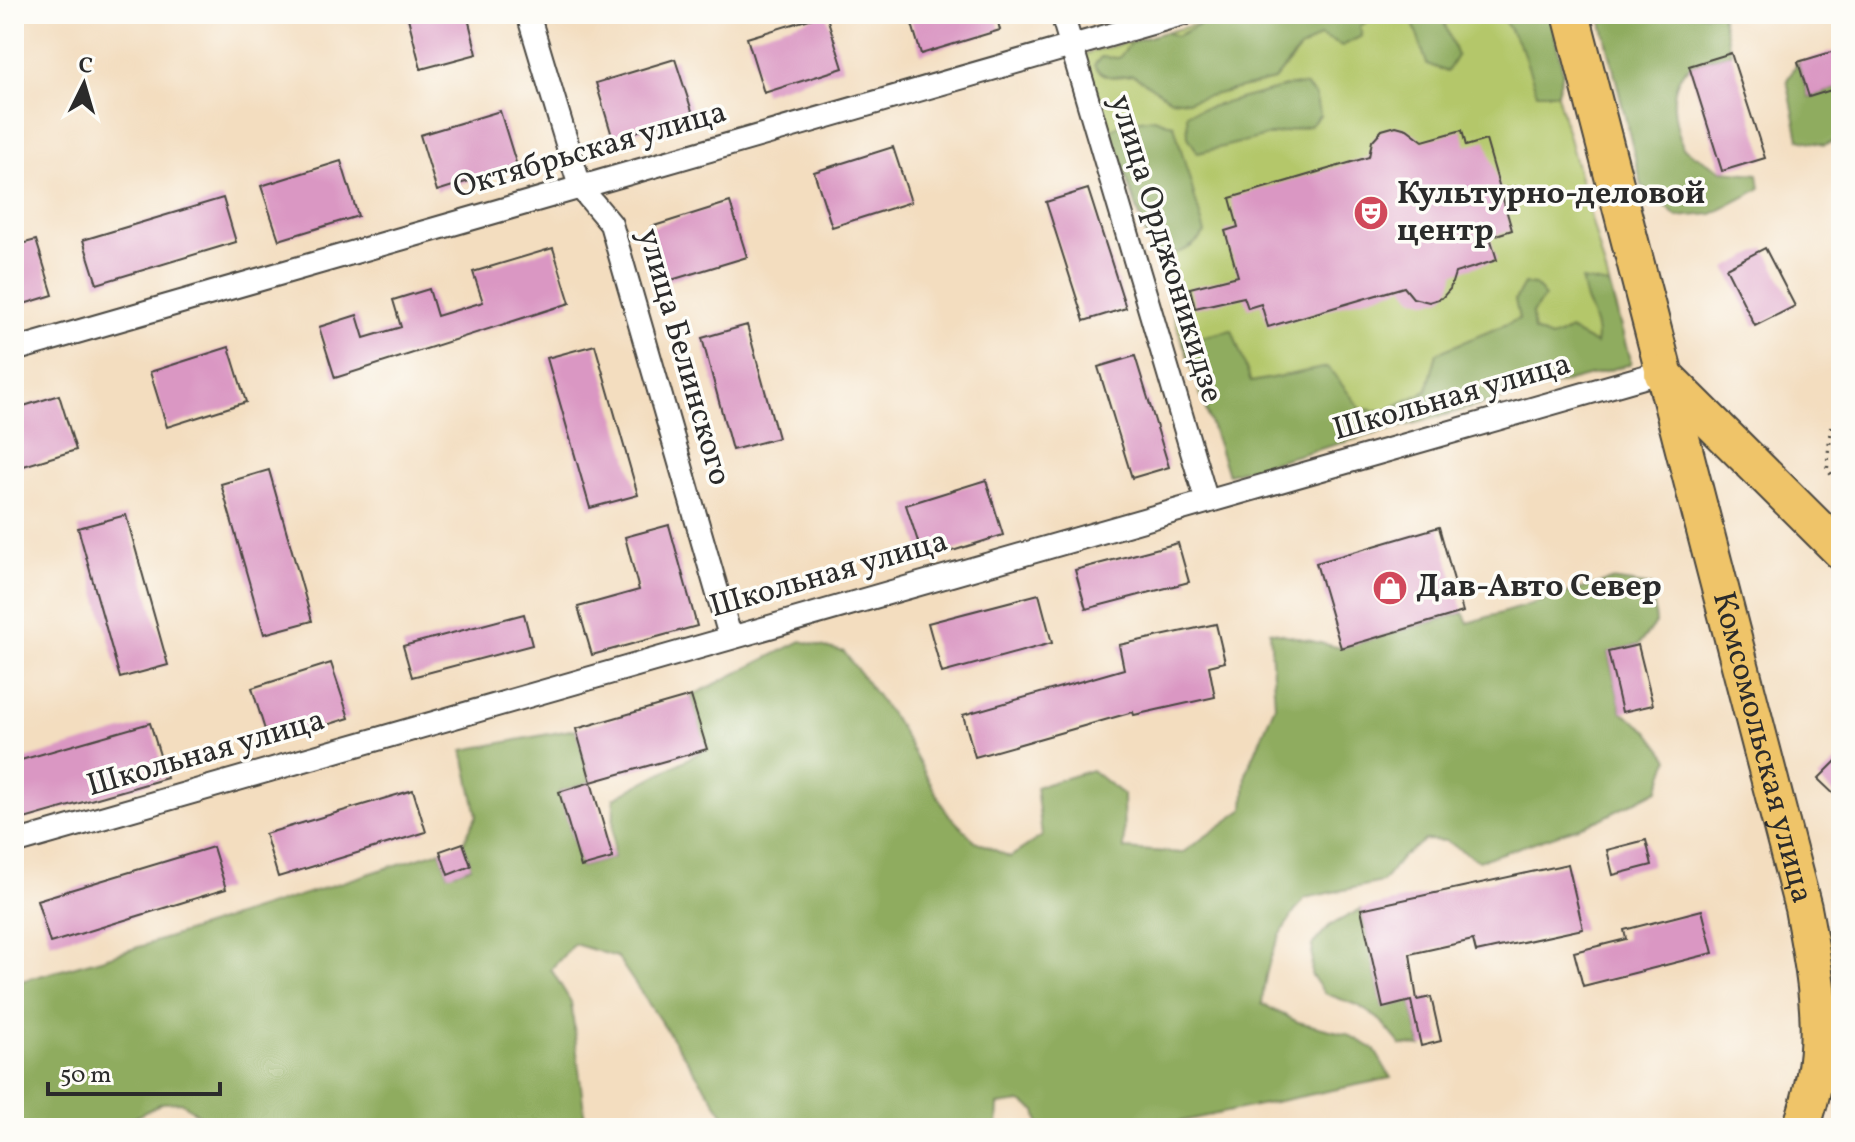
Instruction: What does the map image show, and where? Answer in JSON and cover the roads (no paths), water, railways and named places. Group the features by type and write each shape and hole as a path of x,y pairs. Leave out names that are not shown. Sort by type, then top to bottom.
{"main road":[{"name":"Комсомольская улица","path":"1571,14 1661,372 1806,922 1816,979 1821,1044 1812,1098 1801,1128"},
{"path":"1661,372 1841,551"}],"street":[{"name":"улица Белинского","path":"528,14 580,187 611,224 730,636"},
{"name":"улица Орджоникидзе","path":"1062,14 1207,502"},
{"name":"Октябрьская улица","path":"14,350 1183,14"},
{"name":"Школьная улица","path":"14,843 1661,372"}],"place":[{"name":"Культурно-деловой центр","path":"1371,213"},
{"name":"Дав-Авто Север","path":"1390,588"}]}
